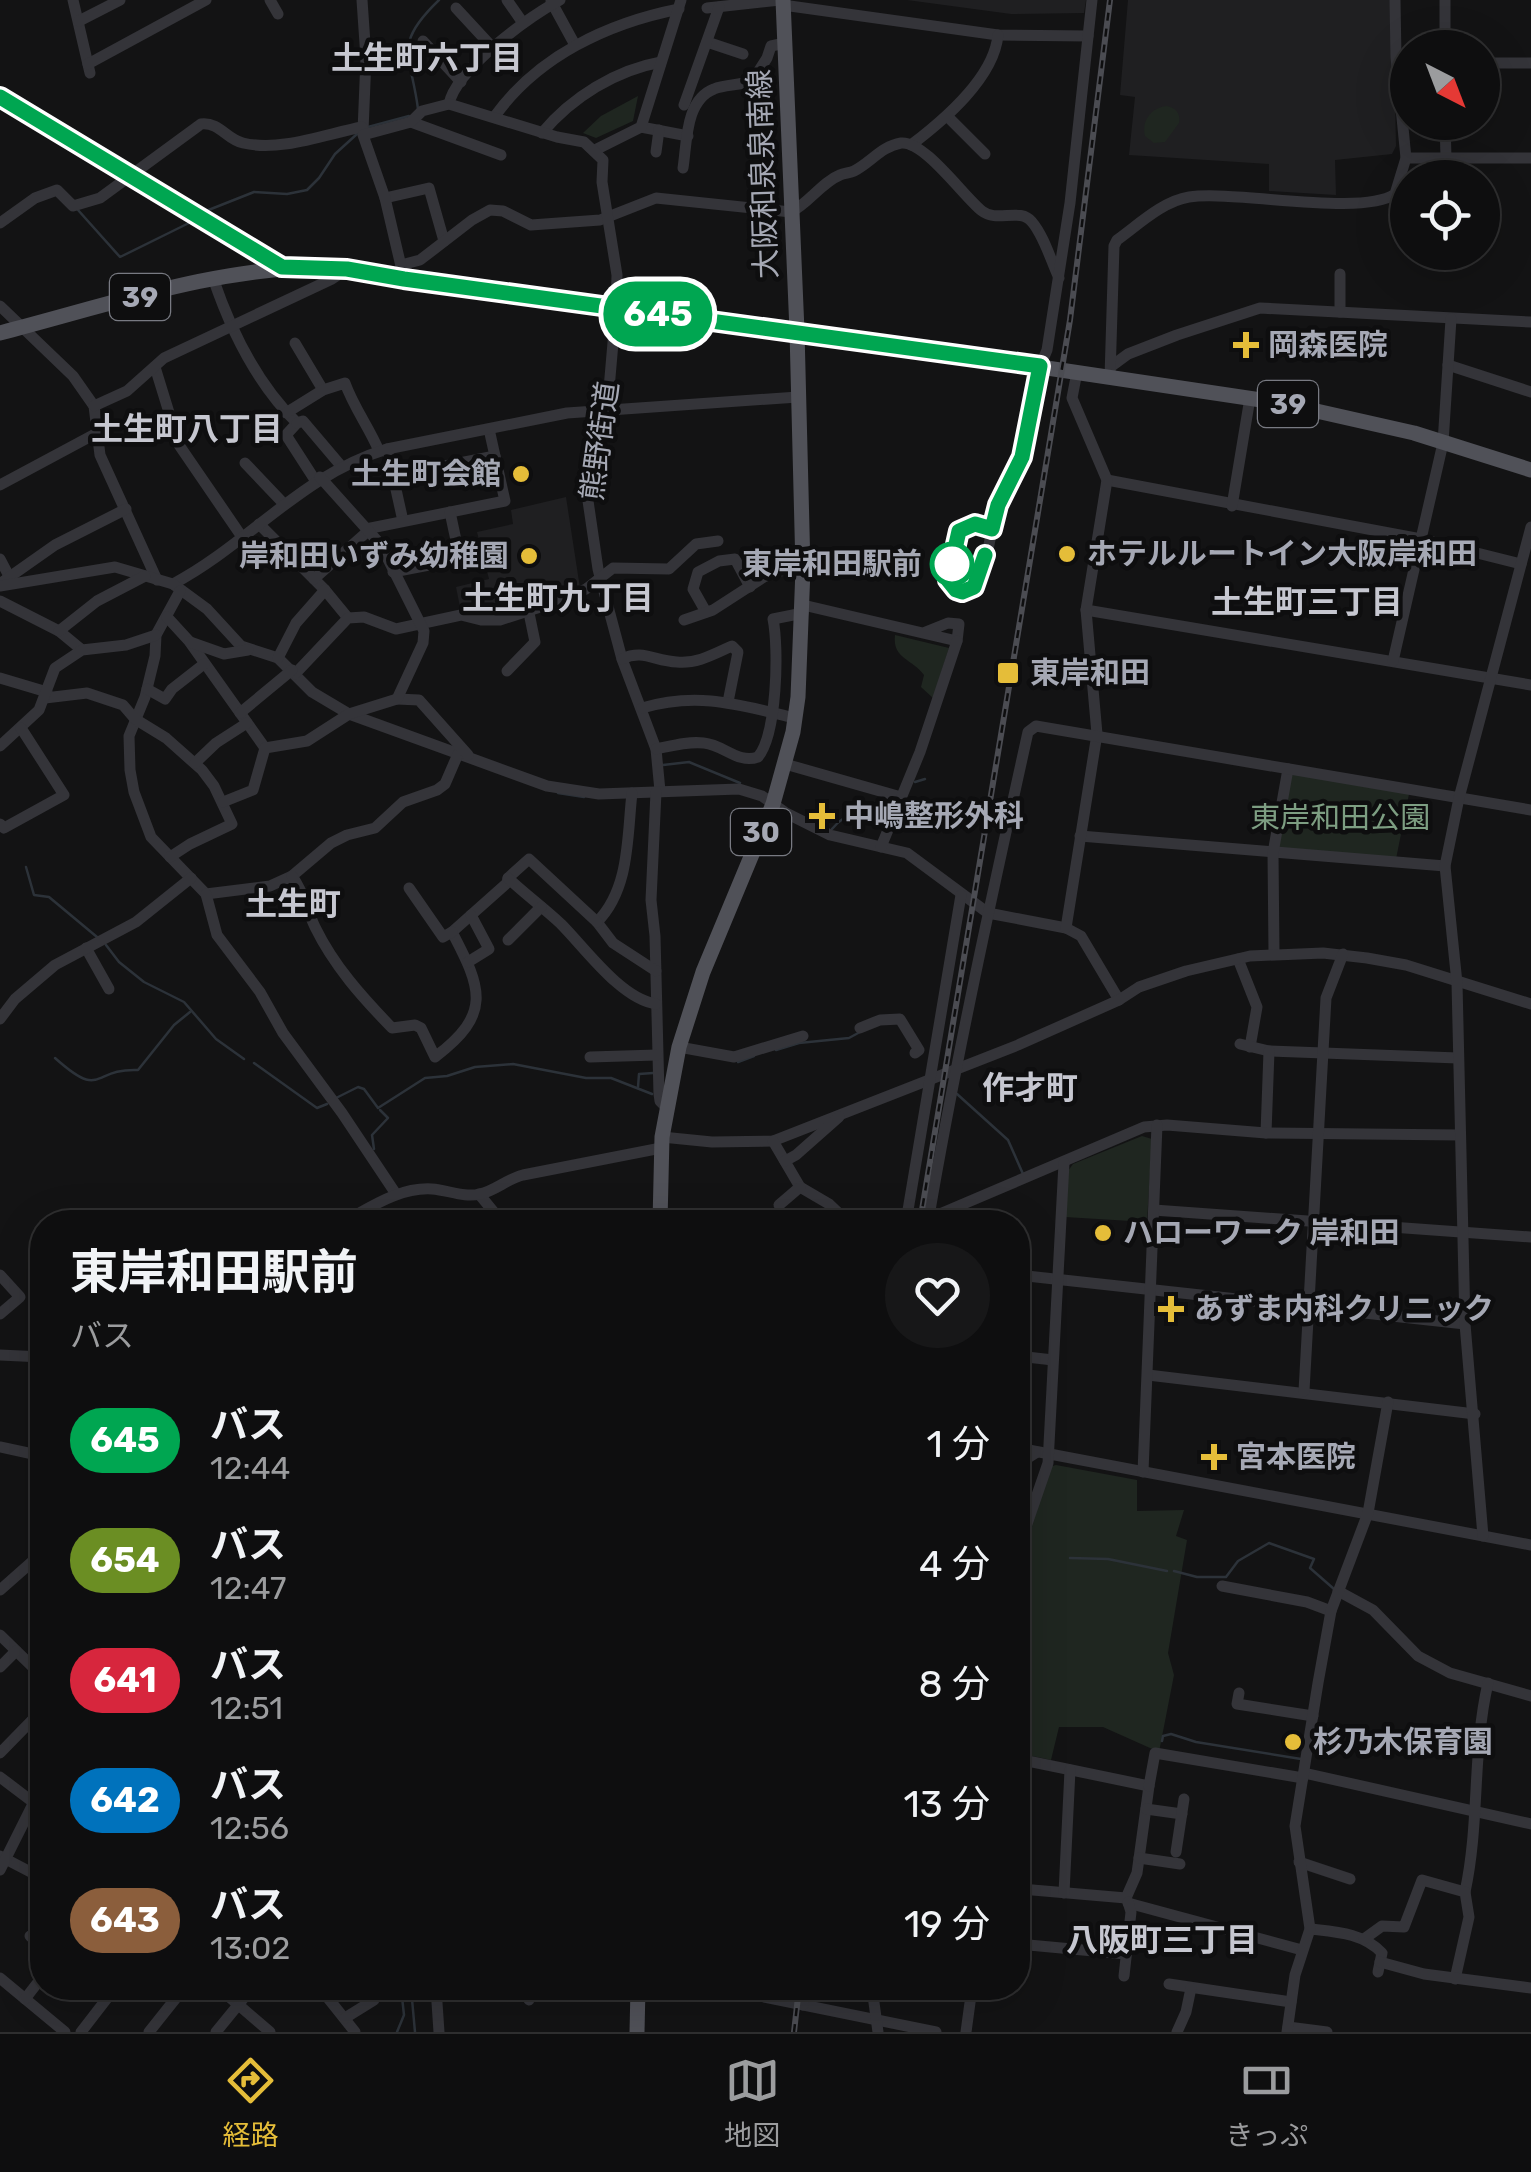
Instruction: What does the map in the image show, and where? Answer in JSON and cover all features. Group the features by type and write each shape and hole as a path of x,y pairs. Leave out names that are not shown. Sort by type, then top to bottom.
{"main road":[{"name":"大阪和泉泉南線","path":"660,1210 662,1142 678,1047 703,972 772,804 795,718 802,569 797,331 782,2"},
{"name":"39","path":"0,333 213,278 282,267 403,272 616,308 1077,372 1111,371 1340,414 1531,470"},
{"path":"637,2032 638,2000"}],"street":[{"path":"73,0 89,69 206,0"},
{"path":"79,21 120,0"},
{"path":"270,0 278,14"},
{"path":"362,0 366,58 363,131 403,272 490,210 503,211 531,225 609,218 656,198 791,212 838,175 852,172 884,150 903,143 936,164 982,211 992,217 1022,215 1032,221 1059,278"},
{"path":"507,0 523,23"},
{"path":"992,529 975,524 959,531 948,580 956,590 969,590 978,581 992,529 998,505 1022,457 1040,366 1047,350 1092,0"},
{"path":"1111,371 1117,240 1161,210 1191,196 1328,202 1389,198 1400,186 1406,158 1395,0"},
{"path":"1444,0 1445,30"},
{"path":"449,104 461,82 493,48 554,1 576,45"},
{"path":"684,105 706,42 713,7 782,2 998,35 1088,36"},
{"path":"495,116 526,82 576,45 626,22 680,4"},
{"path":"641,127 680,4"},
{"path":"456,8 493,48"},
{"path":"911,145 948,117 997,50 998,35"},
{"path":"423,41 461,82"},
{"path":"706,42 743,54"},
{"path":"683,168 693,110 699,99 716,88 753,80 768,58 770,46 785,42"},
{"path":"542,133 593,90 626,72 662,62"},
{"path":"1500,63 1531,63"},
{"path":"0,96 282,267"},
{"path":"411,122 422,111 449,104 584,142 595,150 641,127 688,136"},
{"path":"948,117 985,154"},
{"path":"0,223 35,198 56,190 73,206 86,205 206,122 220,127 238,142 267,145 411,122 500,154"},
{"path":"656,152 659,130"},
{"path":"1446,140 1446,158"},
{"name":"熊野街道","path":"595,150 603,160 602,182 617,275 606,412 587,494 600,575 622,659 656,749 658,791 651,900 656,1055 660,1101 666,1106"},
{"path":"1406,158 1531,158"},
{"path":"385,198 429,188 444,242"},
{"path":"94,406 128,391 164,358 347,269"},
{"path":"1340,274 1340,312"},
{"path":"213,278 230,326 296,423"},
{"path":"0,306 72,376 94,406 100,455 126,509 151,578"},
{"path":"1111,371 1128,354 1236,314 1279,307 1531,322"},
{"path":"1393,661 1443,443 1450,319"},
{"path":"295,343 323,390"},
{"path":"1448,365 1531,392"},
{"path":"155,366 179,445 242,538"},
{"path":"1066,928 1096,734 1086,610 1107,480 1072,398 1077,372"},
{"path":"286,412 323,390 345,383 394,476 403,521"},
{"path":"396,1194 217,935 206,894 151,837 134,792 129,736 146,689 156,634 167,618 176,588 318,479 383,450 567,413 798,397"},
{"path":"1232,506 1250,398"},
{"path":"342,467 303,420 286,435 318,479 381,546 424,631 423,643 397,699"},
{"path":"314,578 367,530 505,501 489,429"},
{"path":"0,485 95,434"},
{"path":"394,476 495,456"},
{"path":"246,463 284,504"},
{"path":"1107,480 1422,539 1521,564"},
{"path":"4,583 55,545 126,509"},
{"path":"394,572 460,559 450,512"},
{"path":"260,524 326,590 348,618"},
{"path":"1484,1536 1466,1324 1456,982 1446,866 1459,798 1531,527"},
{"path":"195,763 348,618 364,616 396,629 461,614 500,620 586,589 613,568 669,569 696,544 718,542"},
{"path":"0,559 4,583"},
{"path":"706,612 694,589 698,572 719,561 735,559 750,588"},
{"path":"4,583 114,567 176,588 208,610 248,650"},
{"path":"684,620 706,612 778,571 802,569"},
{"path":"60,631 97,600 151,578"},
{"path":"278,658 296,624 326,590"},
{"path":"0,601 60,631 82,650"},
{"path":"656,749 705,743 751,760 763,751 776,675 773,619 802,609 923,633 955,622 961,628 881,846"},
{"path":"1086,610 1531,685"},
{"path":"506,671 535,642 528,612"},
{"path":"167,618 189,641 266,748"},
{"path":"0,746 39,710 56,668 82,650 126,645 156,634"},
{"path":"189,641 224,654 248,650 278,658 312,692 348,714 570,792 739,789 762,796 830,835 907,853 988,913 1066,928 1081,936 1119,1000"},
{"path":"622,659 643,652 662,660 690,662 732,646 738,652 728,702"},
{"path":"146,689 165,699 204,664"},
{"path":"0,678 46,695 87,693 123,705 135,719 166,738 195,763 223,802 232,824 170,858"},
{"path":"266,748 306,741 348,714 397,699 418,700 464,756"},
{"path":"642,708 671,699 728,702 795,718"},
{"path":"930,1210 988,913 1028,732 1036,726 1531,810"},
{"path":"0,824 4,828 64,795 20,728"},
{"path":"223,802 253,790 266,748"},
{"path":"206,894 270,886 292,876 331,843 375,828 403,802 437,790 464,756"},
{"path":"785,764 901,798"},
{"path":"1274,953 1273,853 1288,768"},
{"path":"598,922 610,910 622,880 632,793"},
{"path":"1080,836 1446,866"},
{"path":"409,888 443,937 529,859 598,922 613,943 656,971"},
{"path":"292,876 340,970 392,1028 422,1028 435,1057 470,1026 477,983 452,932"},
{"path":"0,1019 5,1001 55,965 136,922 191,878"},
{"path":"508,878 612,978 648,1003 656,1004"},
{"path":"908,1210 961,895"},
{"path":"508,940 541,907"},
{"path":"468,962 488,950 471,915"},
{"path":"86,948 108,990"},
{"path":"368,1210 396,1194 430,1188 479,1194 523,1174 662,1142 773,1141 932,1074 955,1069 1139,988 1186,970 1238,959 1274,953 1343,954 1406,966 1531,1004"},
{"path":"1304,1391 1326,998 1343,954"},
{"path":"1238,959 1257,1007 1245,1046 1324,1054 1458,1058"},
{"path":"860,1028 880,1020 900,1019 932,1074"},
{"path":"678,1047 734,1058 803,1036"},
{"path":"903,1038 917,1052"},
{"path":"1266,1132 1268,1050"},
{"path":"590,1057 656,1055"},
{"path":"785,1161 842,1114"},
{"path":"1142,1472 1156,1126"},
{"path":"954,1210 1144,1127 1460,1135"},
{"path":"773,1141 800,1187 835,1210"},
{"path":"1030,1503 1043,1453 1053,1360 1064,1163"},
{"path":"779,1205 800,1187"},
{"path":"479,1194 492,1210"},
{"path":"1154,1210 1531,1237"},
{"path":"0,1274 20,1297 0,1314"},
{"path":"1030,1275 1466,1324"},
{"path":"0,1355 30,1356"},
{"path":"1030,1357 1053,1360"},
{"path":"1148,1375 1475,1414"},
{"path":"1327,2032 1287,2029 1310,1928 1295,1826 1332,1611 1368,1514 1388,1402"},
{"path":"0,1448 30,1454"},
{"path":"1030,1450 1531,1546"},
{"path":"1030,1459 1043,1453"},
{"path":"0,1590 30,1563"},
{"path":"1222,1586 1307,1602 1332,1611"},
{"path":"1338,1591 1373,1610 1418,1656 1450,1672 1531,1696"},
{"path":"0,1635 30,1664"},
{"path":"0,1667 16,1651"},
{"path":"1455,1979 1469,1918 1465,1892 1474,1846 1482,1717 1488,1683"},
{"path":"1239,1693 1238,1704 1313,1716"},
{"path":"0,1753 30,1722"},
{"path":"1124,1976 1131,1912 1127,1900 1137,1873 1155,1753 1304,1776 1531,1824"},
{"path":"1030,1761 1149,1786"},
{"path":"1064,1893 1070,1770"},
{"path":"0,1777 30,1796"},
{"path":"1139,1858 1164,1865 1176,1850 1184,1799"},
{"path":"1146,1809 1182,1814"},
{"path":"30,1817 1,1862 30,1873"},
{"path":"1299,1862 1350,1879"},
{"path":"1364,1939 1382,1926 1404,1927 1422,1880 1465,1892"},
{"path":"1030,1890 1127,1900 1302,1950"},
{"path":"1310,1928 1364,1939 1382,1953 1379,1967 1531,1988"},
{"path":"1030,1945 1126,1954"},
{"path":"0,1978 64,2032"},
{"path":"1170,1984 1291,2002"},
{"path":"1177,2032 1191,1988"},
{"path":"25,1999 30,1993"},
{"path":"81,2032 105,2000"},
{"path":"149,2032 174,2000"},
{"path":"233,2000 270,2032"},
{"path":"216,2032 242,2000"},
{"path":"330,2000 356,2032"},
{"path":"346,2018 374,2000"},
{"path":"437,2000 439,2032"},
{"path":"794,2000 878,2027 936,2032"},
{"path":"804,2005 805,2000"},
{"path":"874,2000 878,2027"},
{"path":"966,2032 970,2000"}],"shaded area":[{"path":"907,0 1086,0 1084,13 1011,14"},
{"path":"1128,0 1393,0 1390,140 1396,140 1396,146 1392,154 1335,160 1336,195 1269,191 1269,164 1129,155 1135,97 1120,95"},
{"name":"岸和田いずみ幼稚園","path":"566,497 580,588 491,617 461,612 456,587 489,579 477,532 513,524 511,510"}],"green space":[{"path":"638,96 633,121 596,138 583,133 601,116"},
{"path":"1166,106 1177,111 1179,123 1165,142 1154,143 1145,136 1146,120 1156,109"},
{"path":"895,635 949,648 933,698 921,687 924,675 900,654"},
{"name":"東岸和田公園","path":"1290,773 1409,794 1396,859 1276,849"},
{"path":"1142,1136 1152,1139 1147,1222 1065,1217 1068,1171 1073,1164"},
{"path":"1052,1466 1137,1480 1137,1511 1184,1510 1176,1536 1187,1540 1168,1653 1174,1675 1159,1752 1103,1727 1059,1727 1051,1760 1030,1756 1030,1528"}],"waterway":[{"path":"418,109 409,62 410,40 424,15 439,0"},
{"path":"368,127 409,116"},
{"path":"206,211 254,192 287,194 307,190 335,154 357,134"},
{"path":"78,210 120,257 191,222"},
{"path":"663,765 689,762 740,783"},
{"path":"915,782 925,779"},
{"path":"558,793 584,797"},
{"path":"832,829 857,813 888,815"},
{"path":"26,867 34,895 49,897 97,937"},
{"path":"106,945 119,962 144,982 184,1002 216,1039 244,1059"},
{"path":"55,1058 70,1071 90,1080 138,1070 174,1025 190,1012"},
{"path":"776,1050 799,1043 849,1038 860,1032"},
{"path":"738,1062 754,1056"},
{"path":"254,1063 317,1108 327,1104"},
{"path":"336,1098 358,1087 378,1108 425,1078 475,1067 513,1064 586,1078 611,1078 652,1094"},
{"path":"638,1087 639,1074 653,1073"},
{"path":"957,1094 1008,1140 1023,1174"},
{"path":"374,1149 372,1135 388,1118 380,1110"},
{"path":"1174,1571 1197,1577 1226,1577 1238,1561 1269,1543 1314,1559 1310,1568 1334,1589"},
{"path":"1070,1558 1108,1559 1167,1571"},
{"path":"1162,1741 1163,1736 1171,1734 1196,1742 1301,1759"},
{"path":"397,2032 404,2015 402,2000"},
{"path":"412,2000 415,2032"}],"railway":[{"path":"922,1210 1070,320 1110,0"},
{"path":"794,2032 798,2000"}],"bus line":[{"name":"645","path":"0,97 282,267 361,270 1040,366 1022,457 1010,475 992,529 975,524 959,531 948,580 951,586 962,592 974,587 985,555"}],"place":[{"name":"岡森医院","path":"1246,345"},
{"name":"土生町会館","path":"521,474"},
{"name":"ホテルルートイン大阪岸和田","path":"1067,554"},
{"name":"岸和田いずみ幼稚園","path":"529,556"},
{"name":"東岸和田駅前","path":"952,564"},
{"name":"東岸和田","path":"1008,673"},
{"name":"中嶋整形外科","path":"822,816"},
{"name":"ハローワーク 岸和田","path":"1103,1233"},
{"name":"あずま内科クリニック","path":"1171,1309"},
{"name":"宮本医院","path":"1214,1457"},
{"name":"杉乃木保育園","path":"1293,1742"}],"district":[{"name":"土生町六丁目","path":"427,58"},
{"name":"土生町八丁目","path":"187,429"},
{"name":"土生町九丁目","path":"558,598"},
{"name":"土生町三丁目","path":"1307,602"},
{"name":"土生町","path":"293,904"},
{"name":"作才町","path":"1030,1088"},
{"name":"八阪町三丁目","path":"1162,1940"}]}
